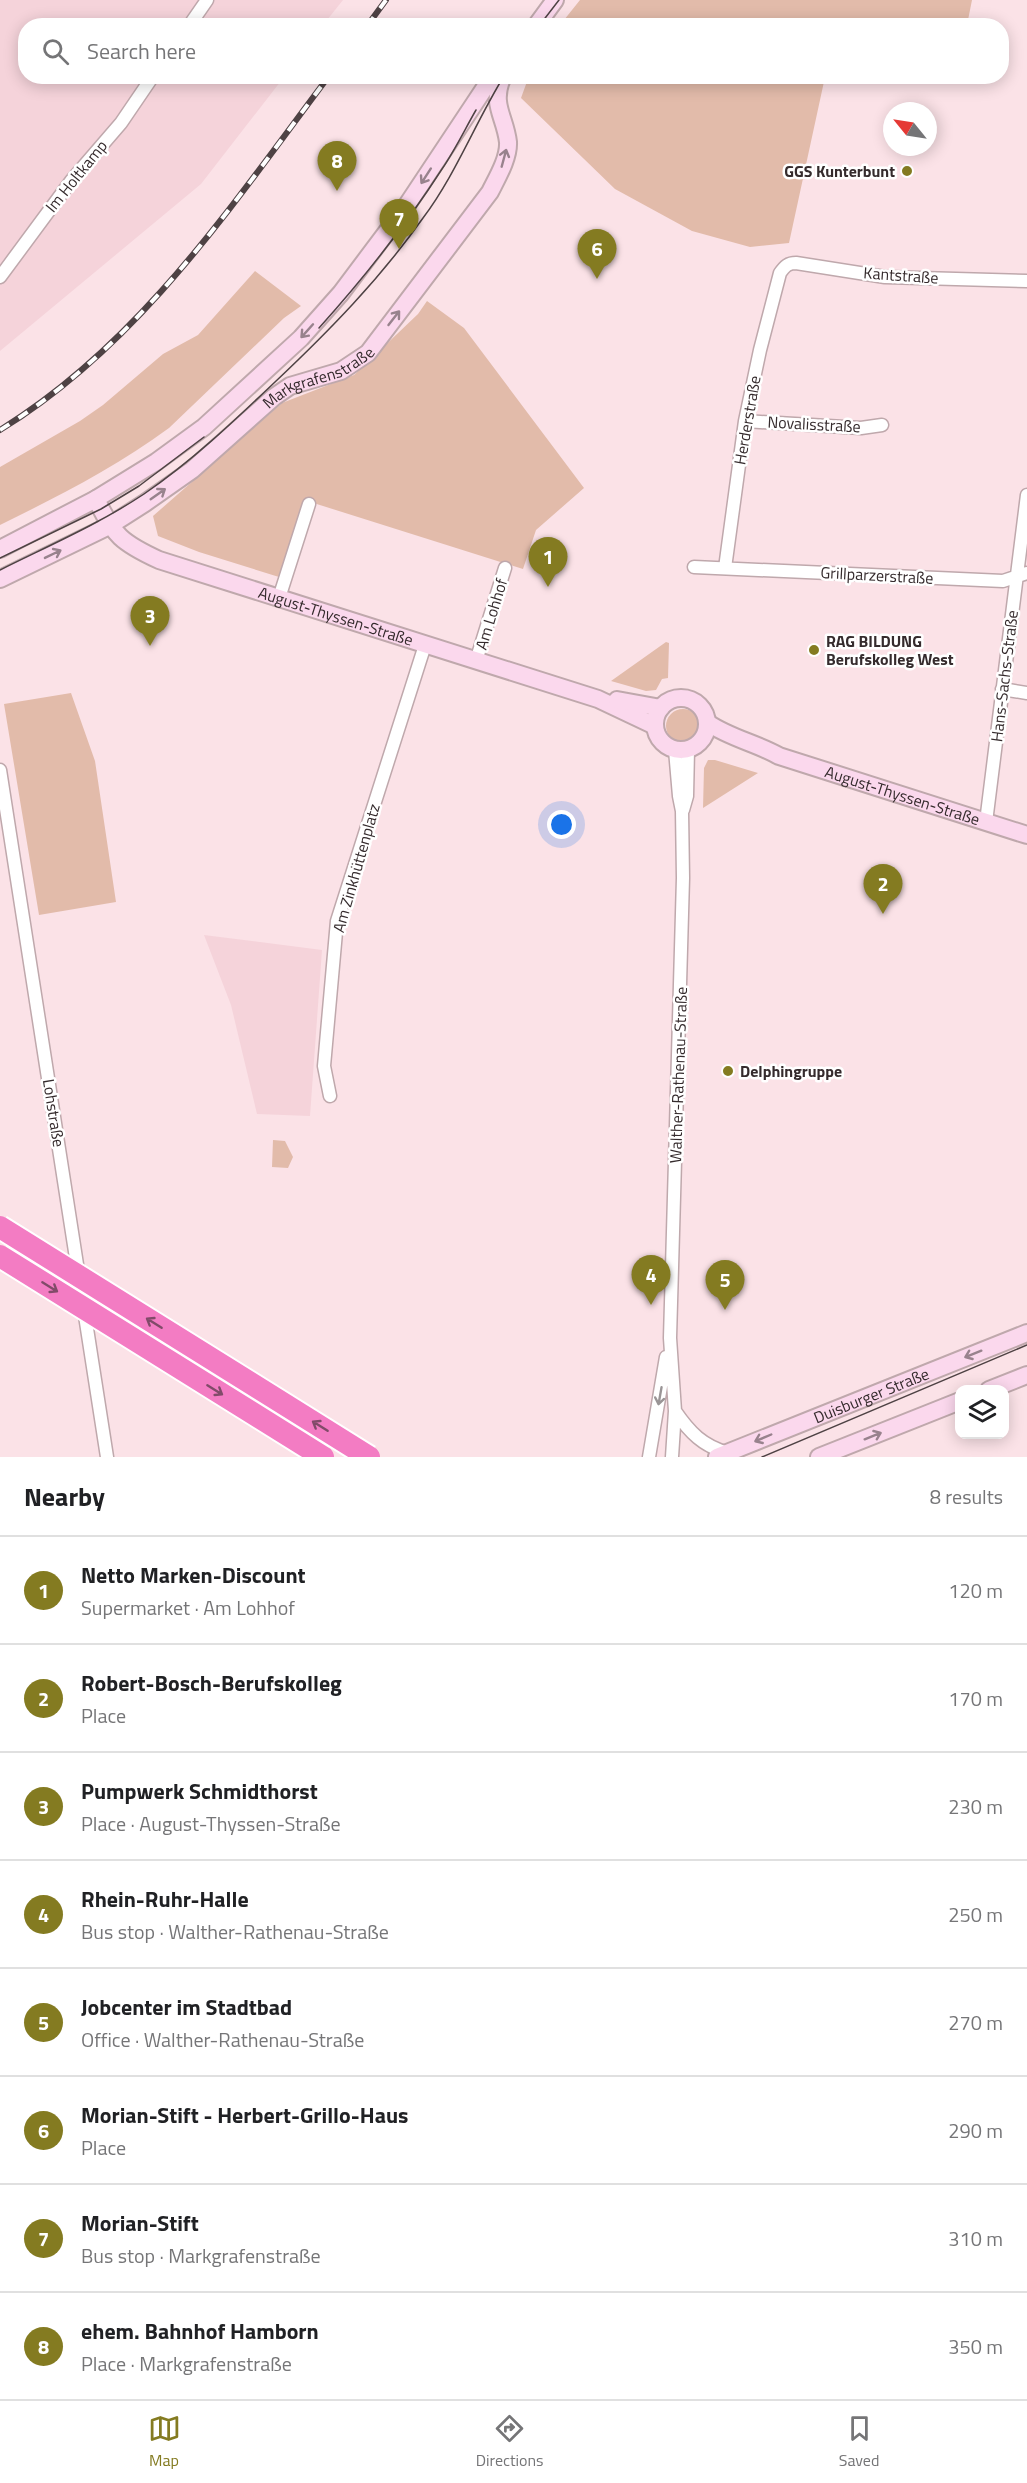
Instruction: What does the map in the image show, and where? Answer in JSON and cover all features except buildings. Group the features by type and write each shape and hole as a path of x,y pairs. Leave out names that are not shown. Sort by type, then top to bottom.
{"highway":[{"path":"0,1227 369,1457"},
{"path":"0,1256 323,1457"}],"street":[{"path":"195,18 207,0"},
{"path":"542,18 555,0"},
{"name":"Im Holtkamp","path":"0,277 71,181 121,123 148,84"},
{"name":"Markgrafenstraße","path":"0,549 96,499 156,462 204,428 301,338 341,293 407,205 488,84"},
{"name":"Markgrafenstraße","path":"0,579 109,526 192,470 274,397 290,386 341,371 368,353 490,192 502,167 508,143 496,103 499,84"},
{"name":"Kantstraße","path":"780,273 789,263 796,263 885,277 1027,281"},
{"name":"Herderstraße","path":"725,568 745,421 780,273"},
{"name":"Novalisstraße","path":"745,421 861,428 882,425"},
{"name":"Hans-Sachs-Straße","path":"986,822 1002,688 1021,575 1027,495"},
{"name":"August-Thyssen-Straße","path":"96,499 109,526 117,536 136,549 159,560 598,699 655,726"},
{"path":"279,598 309,504"},
{"name":"Grillparzerstraße","path":"694,567 1003,581 1021,575"},
{"name":"Am Lohhof","path":"476,661 505,568"},
{"name":"Am Zinkhüttenplatz","path":"330,1096 324,1066 337,921 425,645"},
{"path":"1002,688 1027,693"},
{"path":"686,698 701,707 708,723 688,748 660,741 655,726 661,708 672,699 686,698"},
{"name":"August-Thyssen-Straße","path":"598,699 661,708"},
{"name":"August-Thyssen-Straße","path":"708,723 724,734 760,746 779,756 1027,836"},
{"name":"August-Thyssen-Straße","path":"688,748 720,744 757,754 779,756"},
{"name":"Walther-Rathenau-Straße","path":"672,1457 675,1411 670,1338 681,992 682,811 687,796 688,748"},
{"name":"Lohstraße","path":"0,770 107,1457"},
{"name":"Duisburger Straße","path":"723,1455 1027,1333"},
{"name":"Walther-Rathenau-Straße","path":"649,1457 670,1338"},
{"path":"1000,1385 1027,1375"},
{"path":"819,1457 955,1403"},
{"path":"675,1411 700,1441 723,1455"}],"shaded area":[{"path":"0,0 343,0 329,18 18,18 18,84 279,84 201,184 0,351"},
{"path":"580,0 972,0 968,18 566,18"},
{"path":"526,84 823,84 789,243 750,247 692,231 615,189 521,98"},
{"path":"255,271 301,306 284,318 169,428 108,468 0,525 0,467 80,421 103,405 163,354 198,335"},
{"path":"427,301 464,328 584,488 536,530 523,569 304,500 279,577 199,552 158,536 153,516 282,403 354,375 418,314"},
{"path":"666,642 669,643 668,678 662,679 656,690 646,691 611,681"},
{"path":"71,693 95,761 116,902 39,915 4,704"},
{"path":"683,709 695,714 700,726 695,738 683,743 671,738 666,726 671,714"},
{"path":"708,760 758,773 703,808 704,768"},
{"path":"204,935 322,950 310,1116 257,1114 231,1005"},
{"path":"273,1140 285,1141 293,1157 288,1168 272,1167"}],"tram line":[{"path":"545,18 559,0"},
{"path":"0,570 91,525 144,494 212,441 295,363 372,283 407,240 446,184 500,84"},
{"path":"319,328 368,271 414,211 447,162 476,110"},
{"path":"0,558 101,509 139,486 204,437"},
{"path":"762,1457 1027,1345"}],"railway":[{"path":"373,18 386,0"},
{"path":"0,430 50,395 97,357 140,314 219,222 323,84"}],"place":[{"name":"GGS Kunterbunt","path":"907,171"},
{"name":"ehem. Bahnhof Hamborn","path":"337,191"},
{"name":"Morian-Stift","path":"399,249"},
{"name":"Morian-Stift - Herbert-Grillo-Haus","path":"597,279"},
{"name":"Netto Marken-Discount","path":"548,587"},
{"name":"Pumpwerk Schmidthorst","path":"150,646"},
{"name":"RAG BILDUNG Berufskolleg West","path":"814,650"},
{"name":"Robert-Bosch-Berufskolleg","path":"883,914"},
{"name":"Delphingruppe","path":"728,1071"},
{"name":"Rhein-Ruhr-Halle","path":"651,1305"},
{"name":"Jobcenter im Stadtbad","path":"725,1310"}]}
